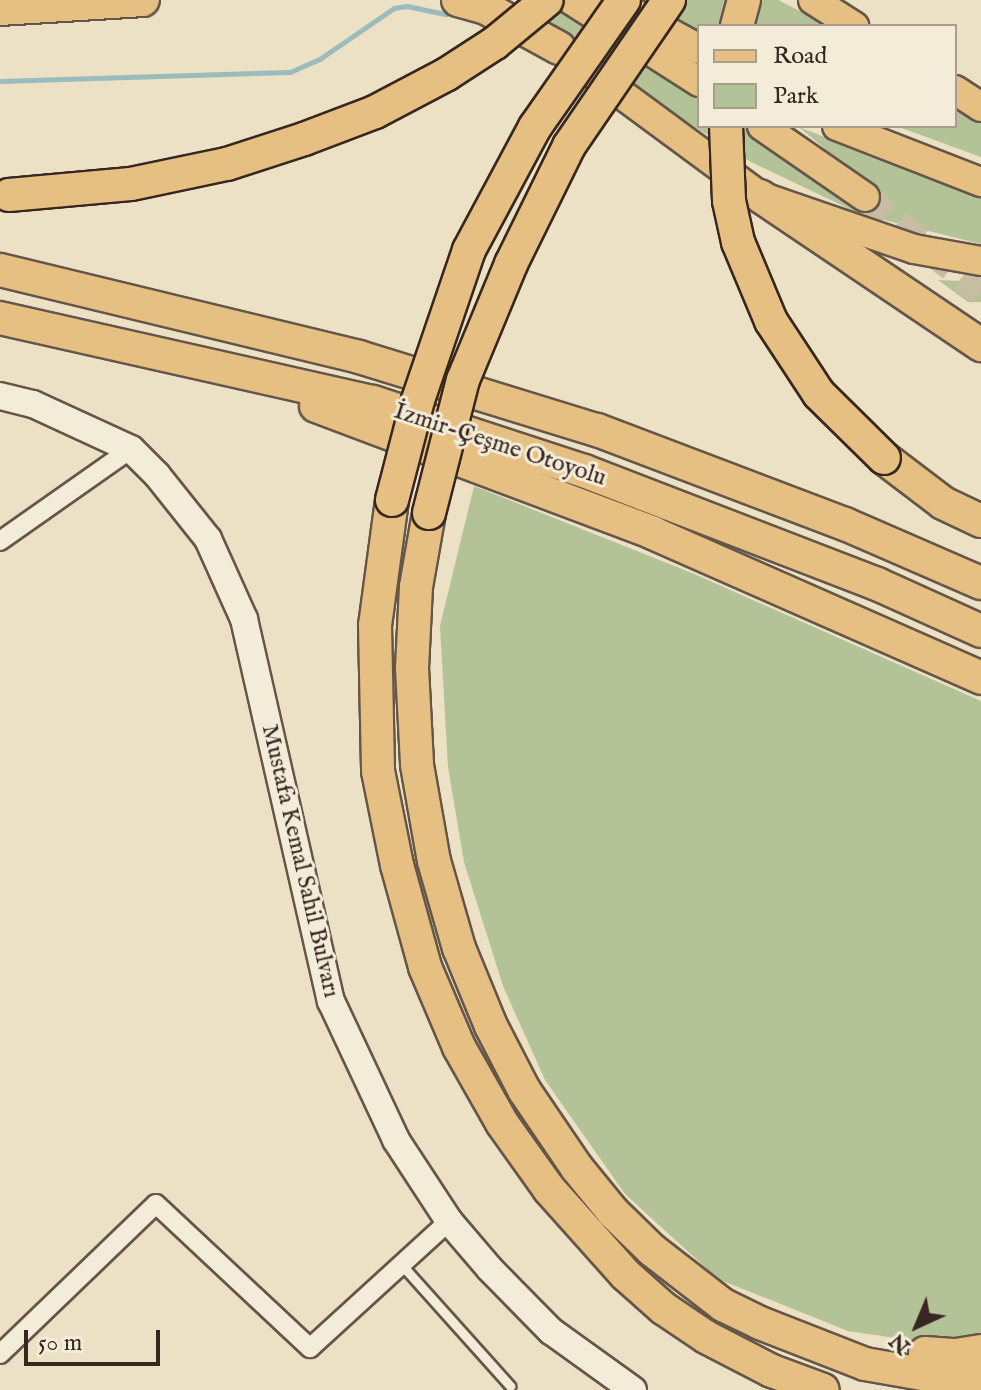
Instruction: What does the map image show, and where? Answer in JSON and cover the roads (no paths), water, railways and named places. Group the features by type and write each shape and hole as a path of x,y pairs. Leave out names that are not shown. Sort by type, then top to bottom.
{"highway":[{"path":"0,9 143,0"},
{"path":"458,0 486,8 559,48"},
{"path":"3,195 131,184 227,164 304,139 375,112 447,74 495,43 547,0"},
{"path":"624,0 535,127 469,250 413,415 392,500 375,625 378,771 397,865 425,967 459,1047 502,1123 549,1189 626,1275 663,1308 706,1337 772,1371 823,1390"},
{"path":"669,0 569,146 511,264 463,380 429,513 416,587 412,668 417,765 434,861 459,948 491,1026 524,1090 577,1168 613,1212 652,1250 723,1305 814,1345 865,1364 928,1375 981,1376"},
{"path":"738,24 744,0"},
{"path":"726,128 729,201 738,242 771,321 819,394 884,458 943,503 981,521"},
{"path":"760,196 981,345"},
{"name":"İzmir-Çeşme Otoyolu","path":"0,270 359,357 597,430 845,524 981,583"},
{"name":"İzmir-Çeşme Otoyolu","path":"0,318 373,402 584,471 877,584 981,631"},
{"path":"205,364 653,533 981,678"},
{"path":"814,1345 956,1355 981,1351"}],"main road":[{"path":"485,0 559,48 760,196 914,249 981,261"},
{"path":"503,0 559,48"},
{"path":"571,0 697,81"},
{"path":"610,0 697,48"},
{"path":"813,0 851,24"},
{"path":"957,91 981,107"},
{"path":"765,128 865,197"},
{"path":"842,128 980,182"},
{"name":"Mustafa Kemal Sahil Bulvarı","path":"0,396 33,404 131,449 157,475 208,539 229,579 244,619 331,1001 396,1140 449,1221 551,1331 633,1390"}],"street":[{"path":"0,541 131,449"},
{"path":"0,1354 156,1204 310,1348 449,1221"}],"lane":[{"path":"401,1264 510,1386"}],"waterway":[{"path":"0,81 290,72 321,58 394,8 407,6 446,14"}],"tunnel":[{"path":"865,197 981,292"}]}
